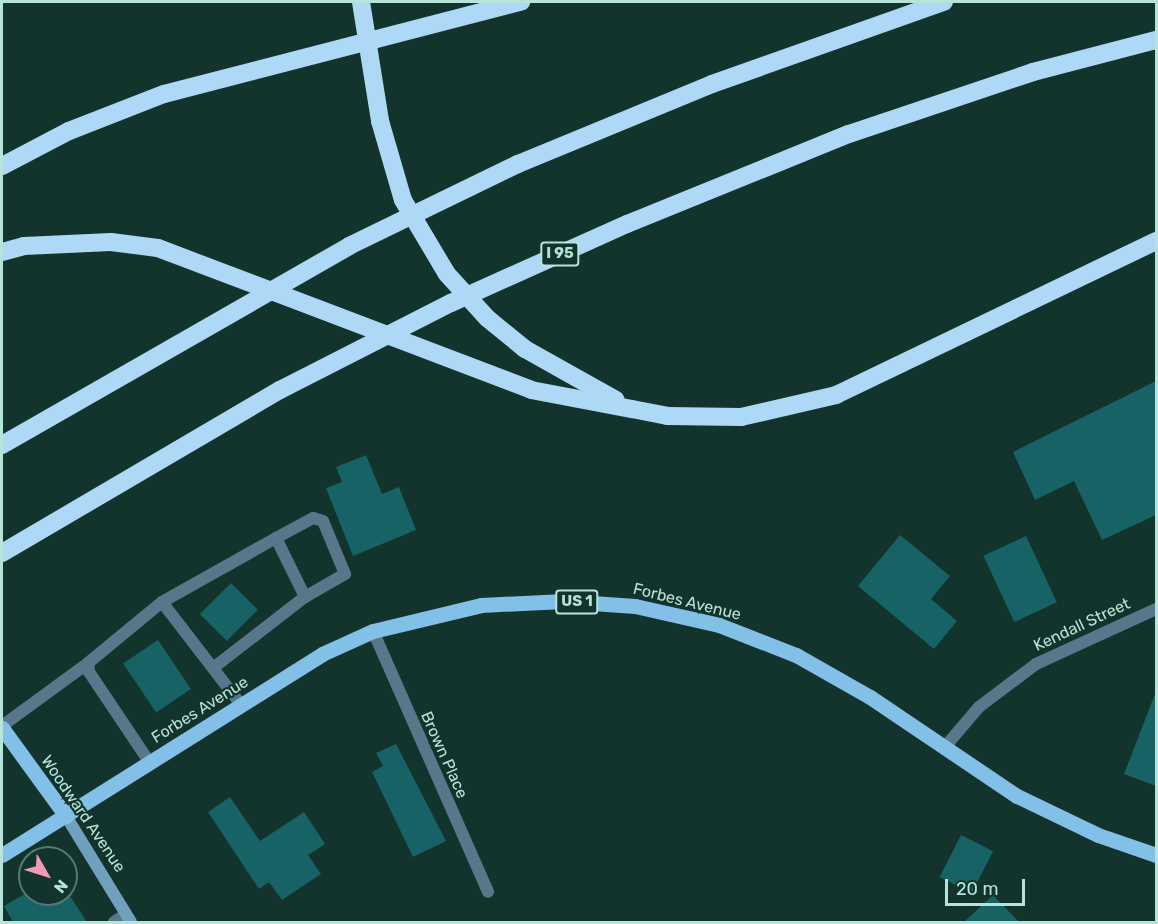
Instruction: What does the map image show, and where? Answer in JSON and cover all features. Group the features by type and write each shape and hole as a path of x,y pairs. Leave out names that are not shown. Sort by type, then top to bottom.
{"highway":[{"path":"361,2 380,121 403,200 447,274 488,318 525,349 632,409"},
{"path":"2,166 69,131 164,94 521,2"},
{"path":"2,445 349,246 518,164 712,84 944,2"},
{"name":"I 95","path":"2,553 312,373 451,303 627,224 849,134 1033,72 1156,40"},
{"path":"2,252 111,242 158,248 531,390 667,416 741,417 836,394 1156,241"}],"main road":[{"name":"Forbes Avenue","path":"2,855 322,654 373,631 481,605 564,601 635,606 719,625 796,655 1017,795 1098,835 1156,855"},
{"name":"Woodward Avenue","path":"2,727 66,816 129,918"}],"street":[{"path":"2,727 88,663 162,602 313,518 323,521 345,574 305,597 213,668"},
{"path":"276,538 305,597"},
{"path":"162,602 242,706"},
{"name":"Kendall Street","path":"944,748 979,707 1036,664 1156,609"},
{"name":"Brown Place","path":"373,631 488,892"},
{"path":"88,663 89,672 150,763"},
{"path":"114,922 129,918"}],"building":[{"path":"1156,381 1156,515 1102,540 1074,481 1035,500 1013,452"},
{"path":"366,455 382,494 399,487 416,530 353,556 326,488 342,482 336,467"},
{"path":"900,535 950,576 931,599 957,621 934,649 858,586"},
{"path":"1026,536 1057,602 1014,622 983,556"},
{"path":"231,583 258,610 227,641 200,614"},
{"path":"158,640 191,689 156,712 123,663"},
{"path":"1156,695 1156,786 1124,774"},
{"path":"396,744 446,841 413,857 372,772 383,766 376,753"},
{"path":"230,797 260,841 304,812 325,844 308,855 321,874 282,900 269,882 259,889 208,812"},
{"path":"961,835 993,851 972,893 940,877"},
{"path":"993,895 1019,922 964,922"},
{"path":"18,898 18,906 76,906 87,922 13,922 4,906"}]}
